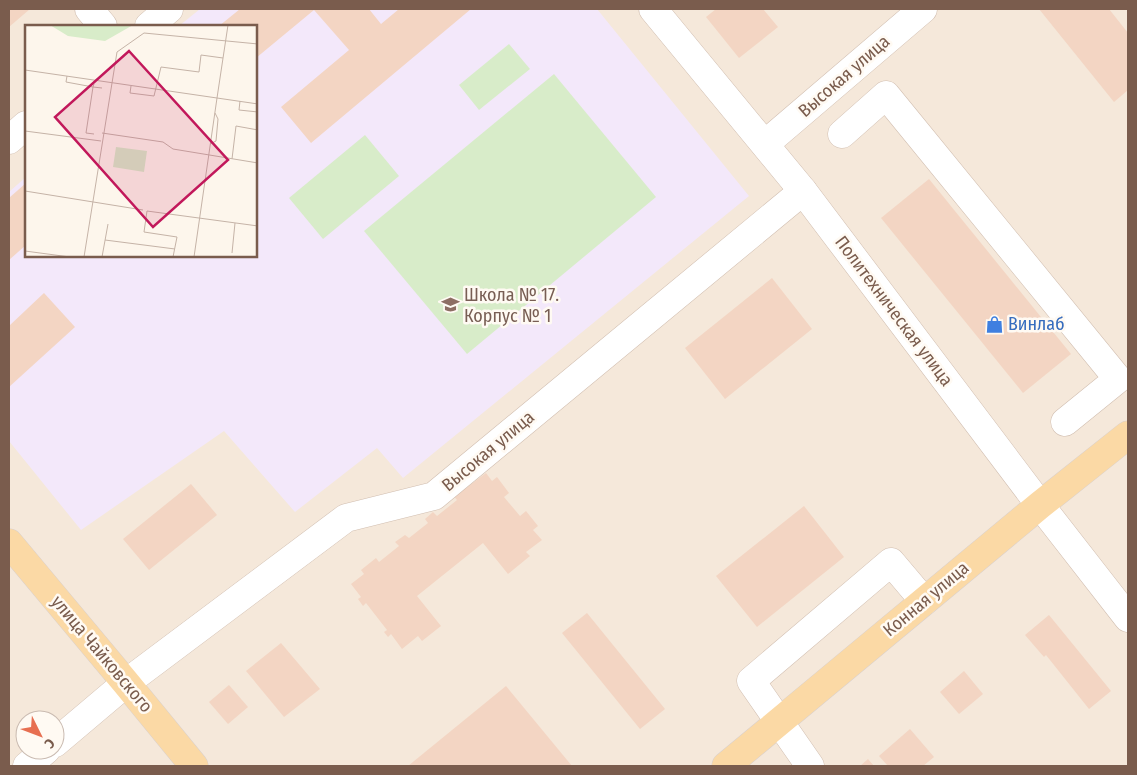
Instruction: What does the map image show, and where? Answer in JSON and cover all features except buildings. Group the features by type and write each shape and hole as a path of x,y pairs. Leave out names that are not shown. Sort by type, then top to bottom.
{"main road":[{"name":"Конная улица","path":"726,766 1040,505 1128,435"},
{"name":"улица Чайковского","path":"9,543 126,683 185,761"}],"street":[{"path":"89,9 102,25"},
{"path":"150,25 169,9"},
{"name":"Политехническая улица","path":"653,9 803,191 1040,505 1128,618"},
{"name":"Высокая улица","path":"765,144 923,9"},
{"path":"842,134 886,95 1125,381 1065,422"},
{"path":"9,140 25,126"},
{"name":"Высокая улица","path":"65,735 126,683 346,518 434,496 803,191"},
{"path":"810,766 751,681 891,562 924,601"}],"shaded area":[{"path":"9,9 1128,9 1128,766 9,766"},
{"name":"Школа № 17. Корпус № 1","path":"200,9 597,9 749,196 403,478 377,448 295,512 224,431 81,530 9,441 9,192 25,178 25,258 258,258 258,25 180,25"}],"green space":[{"path":"509,44 530,69 479,110 459,85"},
{"path":"554,74 656,197 467,354 364,231"},
{"path":"365,135 399,176 323,239 289,198"}],"place":[{"name":"Школа № 17. Корпус № 1","path":"450,305"},
{"name":"Винлаб","path":"994,324"}]}
